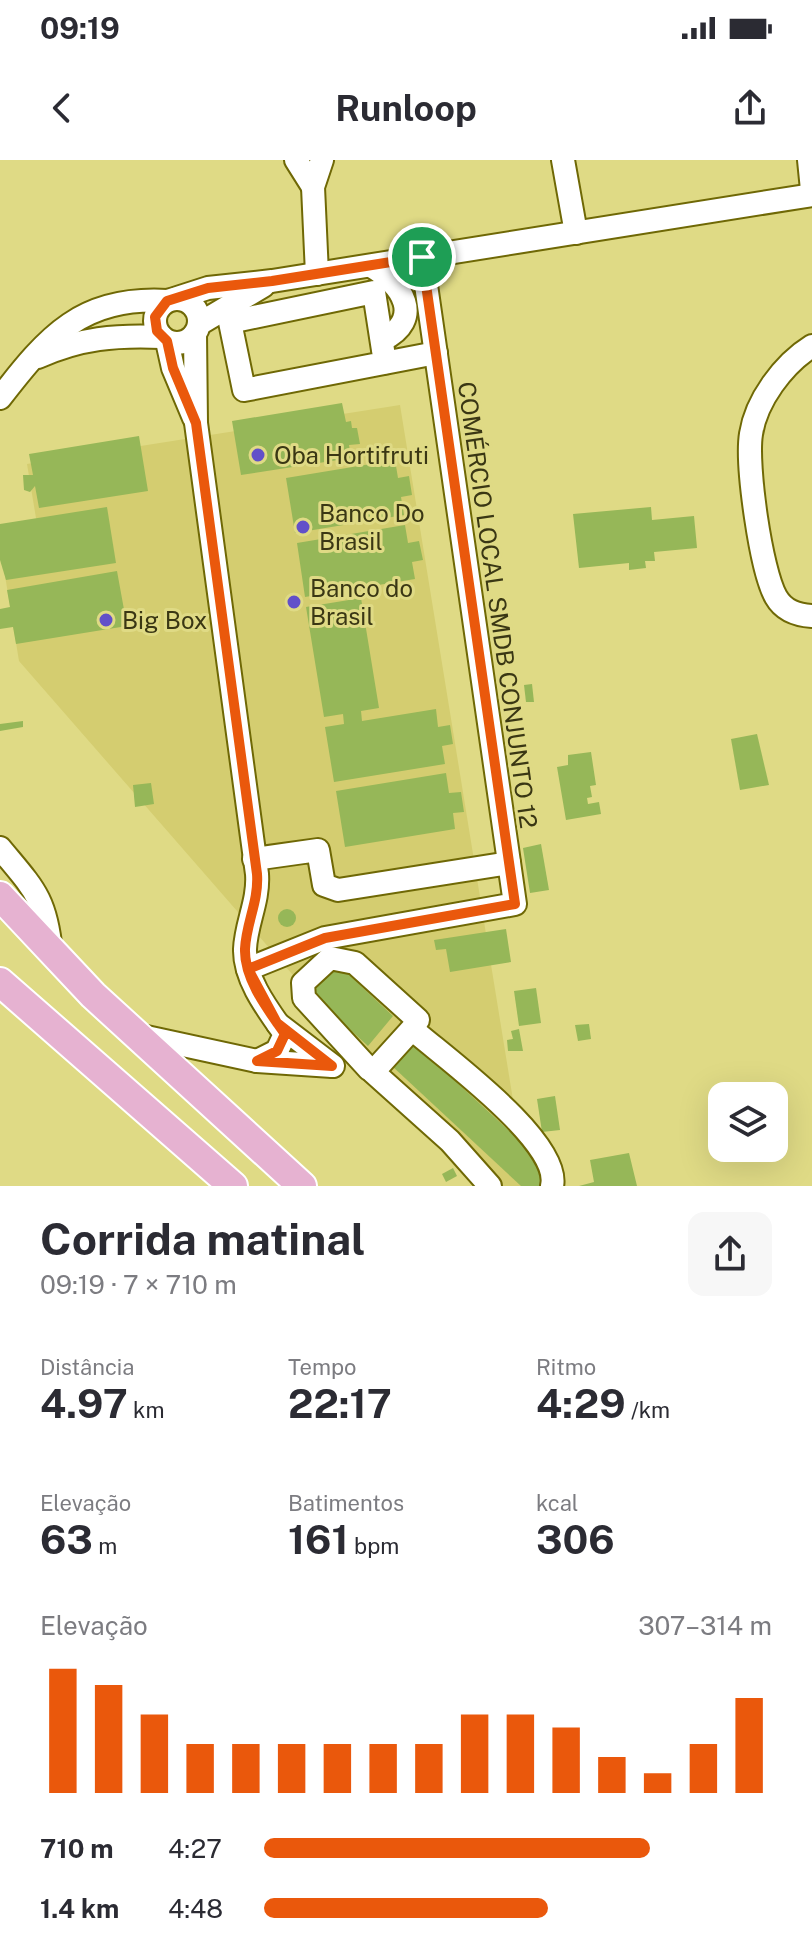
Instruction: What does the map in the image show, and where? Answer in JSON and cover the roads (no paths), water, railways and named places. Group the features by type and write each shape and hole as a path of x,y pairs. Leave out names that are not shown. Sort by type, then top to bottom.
{"main road":[{"path":"0,896 51,952 137,1035 302,1186"},
{"path":"0,982 233,1186"}],"street":[{"path":"296,160 313,187"},
{"path":"317,274 313,187 322,160"},
{"path":"563,160 576,233"},
{"path":"196,423 155,317 172,300 208,288 371,266 812,192 809,160"},
{"name":"COMÉRCIO LOCAL SMDB CONJUNTO 12","path":"248,969 325,938 515,904 422,257"},
{"path":"371,266 389,277 402,292 405,318 396,333 382,340 385,363"},
{"path":"30,360 79,340 105,336 179,342 272,281"},
{"name":"COMÉRCIO LOCAL SMDB CONJUNTO 12","path":"382,340 374,292 230,322 244,390 436,353"},
{"path":"2,388 48,339 90,311 134,300 172,300 192,305 197,329 196,423 254,859 257,900 245,948 248,969 285,1034 282,1045 257,1061"},
{"path":"812,346 781,374 759,407 751,434 750,466 775,596 793,613 812,616"},
{"path":"0,848 42,901 48,921 51,952"},
{"name":"COMÉRCIO LOCAL SMDB CONJUNTO 12","path":"254,859 318,850 324,885 338,890 509,863"},
{"path":"418,1020 355,963 330,958 303,983 304,998 371,1071 450,1141 490,1186"},
{"path":"277,1023 332,1066"},
{"path":"371,1071 412,1029 502,1107 539,1145 551,1164 552,1186"},
{"path":"137,1035 257,1061 371,1071"}],"place":[{"name":"Oba Hortifruti","path":"258,455"},
{"name":"Banco Do Brasil","path":"303,527"},
{"name":"Banco do Brasil","path":"294,602"},
{"name":"Big Box","path":"106,620"}]}
